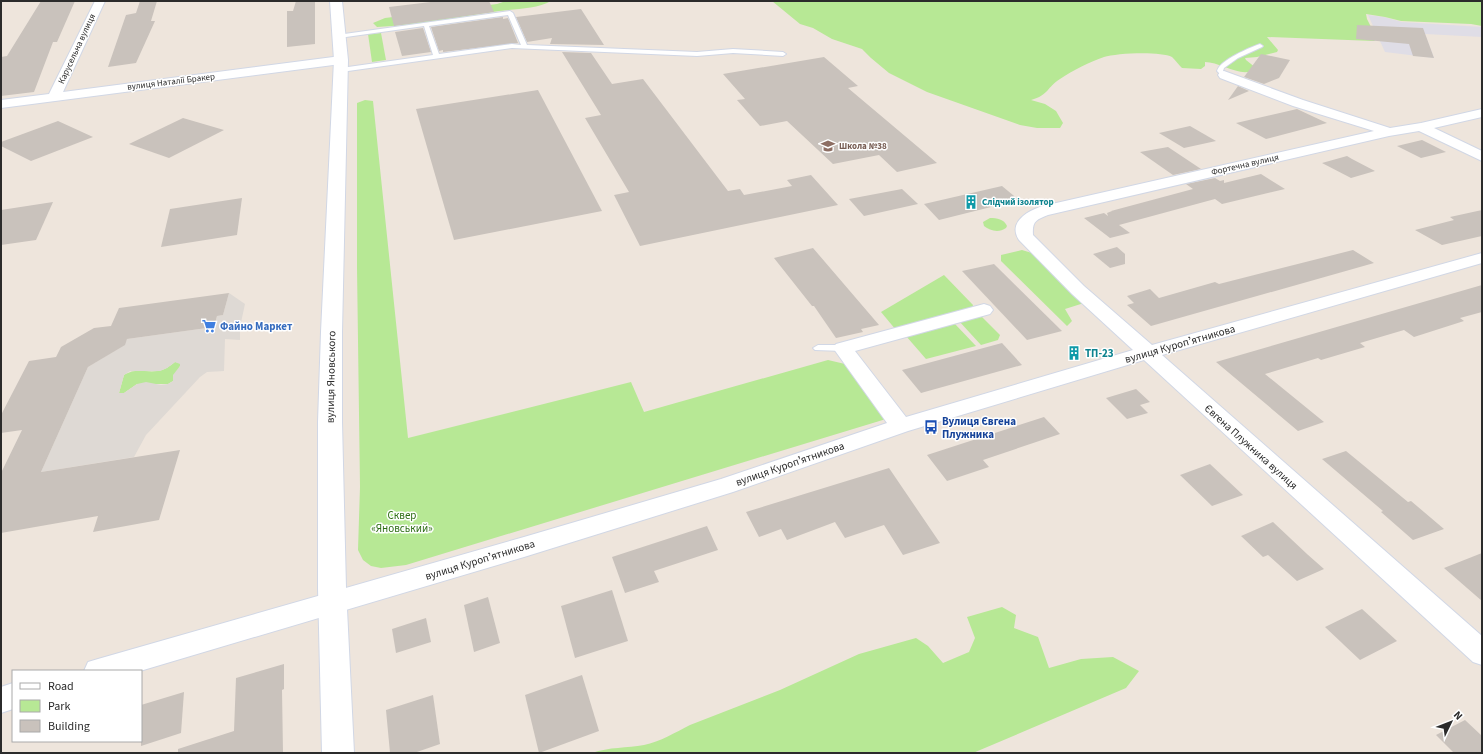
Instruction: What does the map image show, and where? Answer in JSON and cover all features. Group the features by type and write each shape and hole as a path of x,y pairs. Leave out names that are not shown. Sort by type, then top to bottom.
{"main road":[{"name":"вулиця Яновського","path":"336,1 341,65 330,422 332,566 331,603 338,753"}],"street":[{"name":"Карусельна вулиця","path":"54,97 100,1"},
{"name":"вулиця Наталії Бракер","path":"1,104 341,65"},
{"path":"1224,75 1298,103 1389,132"},
{"name":"Фортечна вулиця","path":"1025,236 1024,226 1027,220 1033,215 1043,211 1389,132 1421,128 1482,113"},
{"path":"1421,128 1482,157"},
{"name":"Євгена Плужника вулиця","path":"1025,236 1078,290 1147,353 1482,653"},
{"name":"вулиця Куропʼятникова","path":"101,670 420,578 725,486 901,426 1147,353 1482,258"},
{"path":"901,426 843,348 984,310"},
{"path":"1,700 12,696"}],"lane":[{"path":"338,36 510,13 526,47"},
{"path":"426,25 437,57"},
{"path":"341,65 437,57 512,46 697,54 733,51 783,54"},
{"path":"1224,75 1220,71 1221,67 1236,57 1260,46"},
{"path":"818,348 843,348"}],"shaded area":[{"path":"1368,15 1384,17 1402,22 1482,27 1482,37 1425,34 1434,58 1385,52"},
{"path":"229,293 245,304 240,327 240,340 225,339 224,371 207,372 200,377 146,435 134,457 41,472 88,367 124,345 127,339 214,327 217,316 223,315","holes":["175,362 180,364 173,375 173,381 168,384 161,385 146,382 137,384 124,393 119,393 124,375 130,371 160,371"]}],"green space":[{"path":"506,1 551,1 539,6 423,23 377,27 373,23 385,18 497,4"},
{"path":"772,1 1482,1 1482,26 1471,24 1401,21 1366,14 1377,39 1374,41 1267,37 1278,50 1277,52 1257,57 1245,58 1256,68 1245,72 1205,62 1205,66 1201,69 1182,68 1172,57 1158,54 1138,53 1104,57 1070,72 1056,82 1041,96 1031,100 1045,104 1056,111 1063,123 1060,128 1037,128 1020,125 927,92 889,73 862,49 832,39 813,28 800,24"},
{"path":"381,33 386,60 372,62 368,34"},
{"name":"Сквер «Яновський»","path":"365,100 373,101 408,438 631,382 644,412 828,360 845,364 886,419 406,565 381,568 371,566 363,560 358,550 360,487 357,268 357,103"},
{"path":"990,218 1002,220 1007,226 1006,228 998,231 986,228 983,222"},
{"path":"1022,250 1035,254 1084,303 1065,309 1072,321 1067,326 1001,261 1001,255"},
{"path":"944,275 973,305 971,310 896,330 881,312"},
{"path":"977,316 982,317 1000,335 998,340 981,345 959,321"},
{"path":"954,323 976,346 926,359 906,336"},
{"path":"175,362 180,363 180,366 173,381 168,384 137,384 124,393 119,393 124,375 133,371 161,370 167,368"},
{"path":"1002,607 1016,615 1014,628 1038,637 1049,668 1081,659 1113,657 1139,671 1126,688 973,753 592,753 656,742 690,725 780,690 859,654 916,638 928,646 943,663 969,652 975,638 967,617"}],"building":[{"path":"41,1 75,1 57,42 53,42 34,92 1,96 1,57 7,56"},
{"path":"140,1 157,1 151,21 155,21 136,63 108,67 126,15 136,13"},
{"path":"296,1 315,1 315,44 287,47 287,11 293,11"},
{"path":"439,1 489,1 494,12 394,26 389,7"},
{"path":"581,9 604,45 550,44 552,38 527,42 516,17"},
{"path":"503,17 503,19 508,18 518,43 443,52 443,50 439,51 431,27"},
{"path":"1357,25 1423,28 1434,58 1413,56 1409,44 1356,39"},
{"path":"423,28 431,52 402,56 395,32"},
{"path":"562,52 591,53 612,84 643,79 728,191 740,189 744,195 792,186 787,180 811,175 838,205 640,246 614,195 629,192 585,118 601,115"},
{"path":"1261,54 1290,60 1279,78 1264,84 1244,77"},
{"path":"824,57 858,86 848,88 937,163 897,172 879,155 833,164 787,121 760,126 737,100 745,99 723,74"},
{"path":"1238,86 1249,91 1228,100"},
{"path":"538,90 602,211 454,240 416,109"},
{"path":"1297,109 1327,123 1266,139 1236,123"},
{"path":"183,118 224,130 169,158 129,144"},
{"path":"58,121 93,137 31,161 1,146 1,142"},
{"path":"1190,126 1216,141 1184,148 1159,133"},
{"path":"1422,140 1446,152 1421,158 1397,146"},
{"path":"1168,147 1201,169 1173,175 1140,152"},
{"path":"1347,156 1375,171 1351,178 1322,163"},
{"path":"1261,174 1285,189 1222,204 1215,199 1119,225 1130,233 1110,238 1084,218 1104,213 1108,216 1107,213 1111,211 1193,189 1186,184 1215,178 1220,181 1224,180 1224,183"},
{"name":"Слідчий ізолятор","path":"1002,186 1019,200 939,220 924,204"},
{"path":"902,189 918,204 864,216 849,199"},
{"path":"242,198 237,235 161,247 170,209"},
{"path":"53,202 36,240 1,245 1,210"},
{"path":"1482,210 1482,236 1442,245 1415,230 1454,220 1450,217"},
{"path":"1117,247 1125,254 1125,264 1110,268 1093,254"},
{"path":"813,248 879,325 861,329 863,332 836,338 814,306 812,306 774,258"},
{"path":"1353,250 1374,263 1151,326 1127,305 1134,303 1127,296 1150,289 1159,298 1215,282 1219,284"},
{"path":"994,264 1062,331 1027,340 962,271"},
{"path":"1482,285 1482,312 1460,318 1464,321 1414,337 1404,330 1360,343 1365,347 1321,360 1318,358 1265,374 1324,422 1298,431 1216,362"},
{"path":"229,293 223,315 217,316 214,327 127,339 125,345 88,367 41,472 180,450 159,520 93,532 98,516 1,533 1,473 22,430 1,433 1,415 29,361 56,357 61,347 94,328 111,326 119,308"},
{"path":"1002,343 1022,365 921,393 902,370"},
{"path":"1136,389 1150,402 1140,405 1148,413 1127,419 1106,398"},
{"path":"1044,417 1060,434 983,460 989,467 947,481 927,455"},
{"path":"1346,451 1408,502 1411,501 1444,529 1413,540 1381,512 1383,511 1322,459"},
{"path":"1210,464 1243,495 1212,506 1180,475"},
{"path":"889,468 940,543 903,555 884,525 845,538 835,522 787,540 781,529 759,537 746,512"},
{"path":"1273,522 1324,569 1297,581 1268,555 1263,557 1241,536"},
{"path":"707,526 718,550 654,571 659,582 625,593 612,557"},
{"path":"1482,553 1482,601 1444,568"},
{"path":"612,590 628,641 575,658 561,606"},
{"path":"488,597 500,643 474,652 464,605"},
{"path":"1362,609 1397,641 1360,660 1325,627"},
{"path":"426,618 431,642 396,653 392,629"},
{"path":"284,664 284,689 282,690 283,753 178,753 178,749 234,731 236,678"},
{"path":"582,675 599,731 539,753 525,695"},
{"path":"184,692 181,733 141,746 142,705"},
{"path":"433,695 440,744 414,753 390,753 386,710"},
{"path":"1465,720 1482,736 1482,753 1454,753 1436,735"}],"place":[{"name":"Школа №38","path":"828,146"},
{"name":"Слідчий ізолятор","path":"971,202"},
{"name":"Файно Маркет","path":"209,326"},
{"name":"ТП-23","path":"1074,353"},
{"name":"Вулиця Євгена Плужника","path":"931,427"}]}
